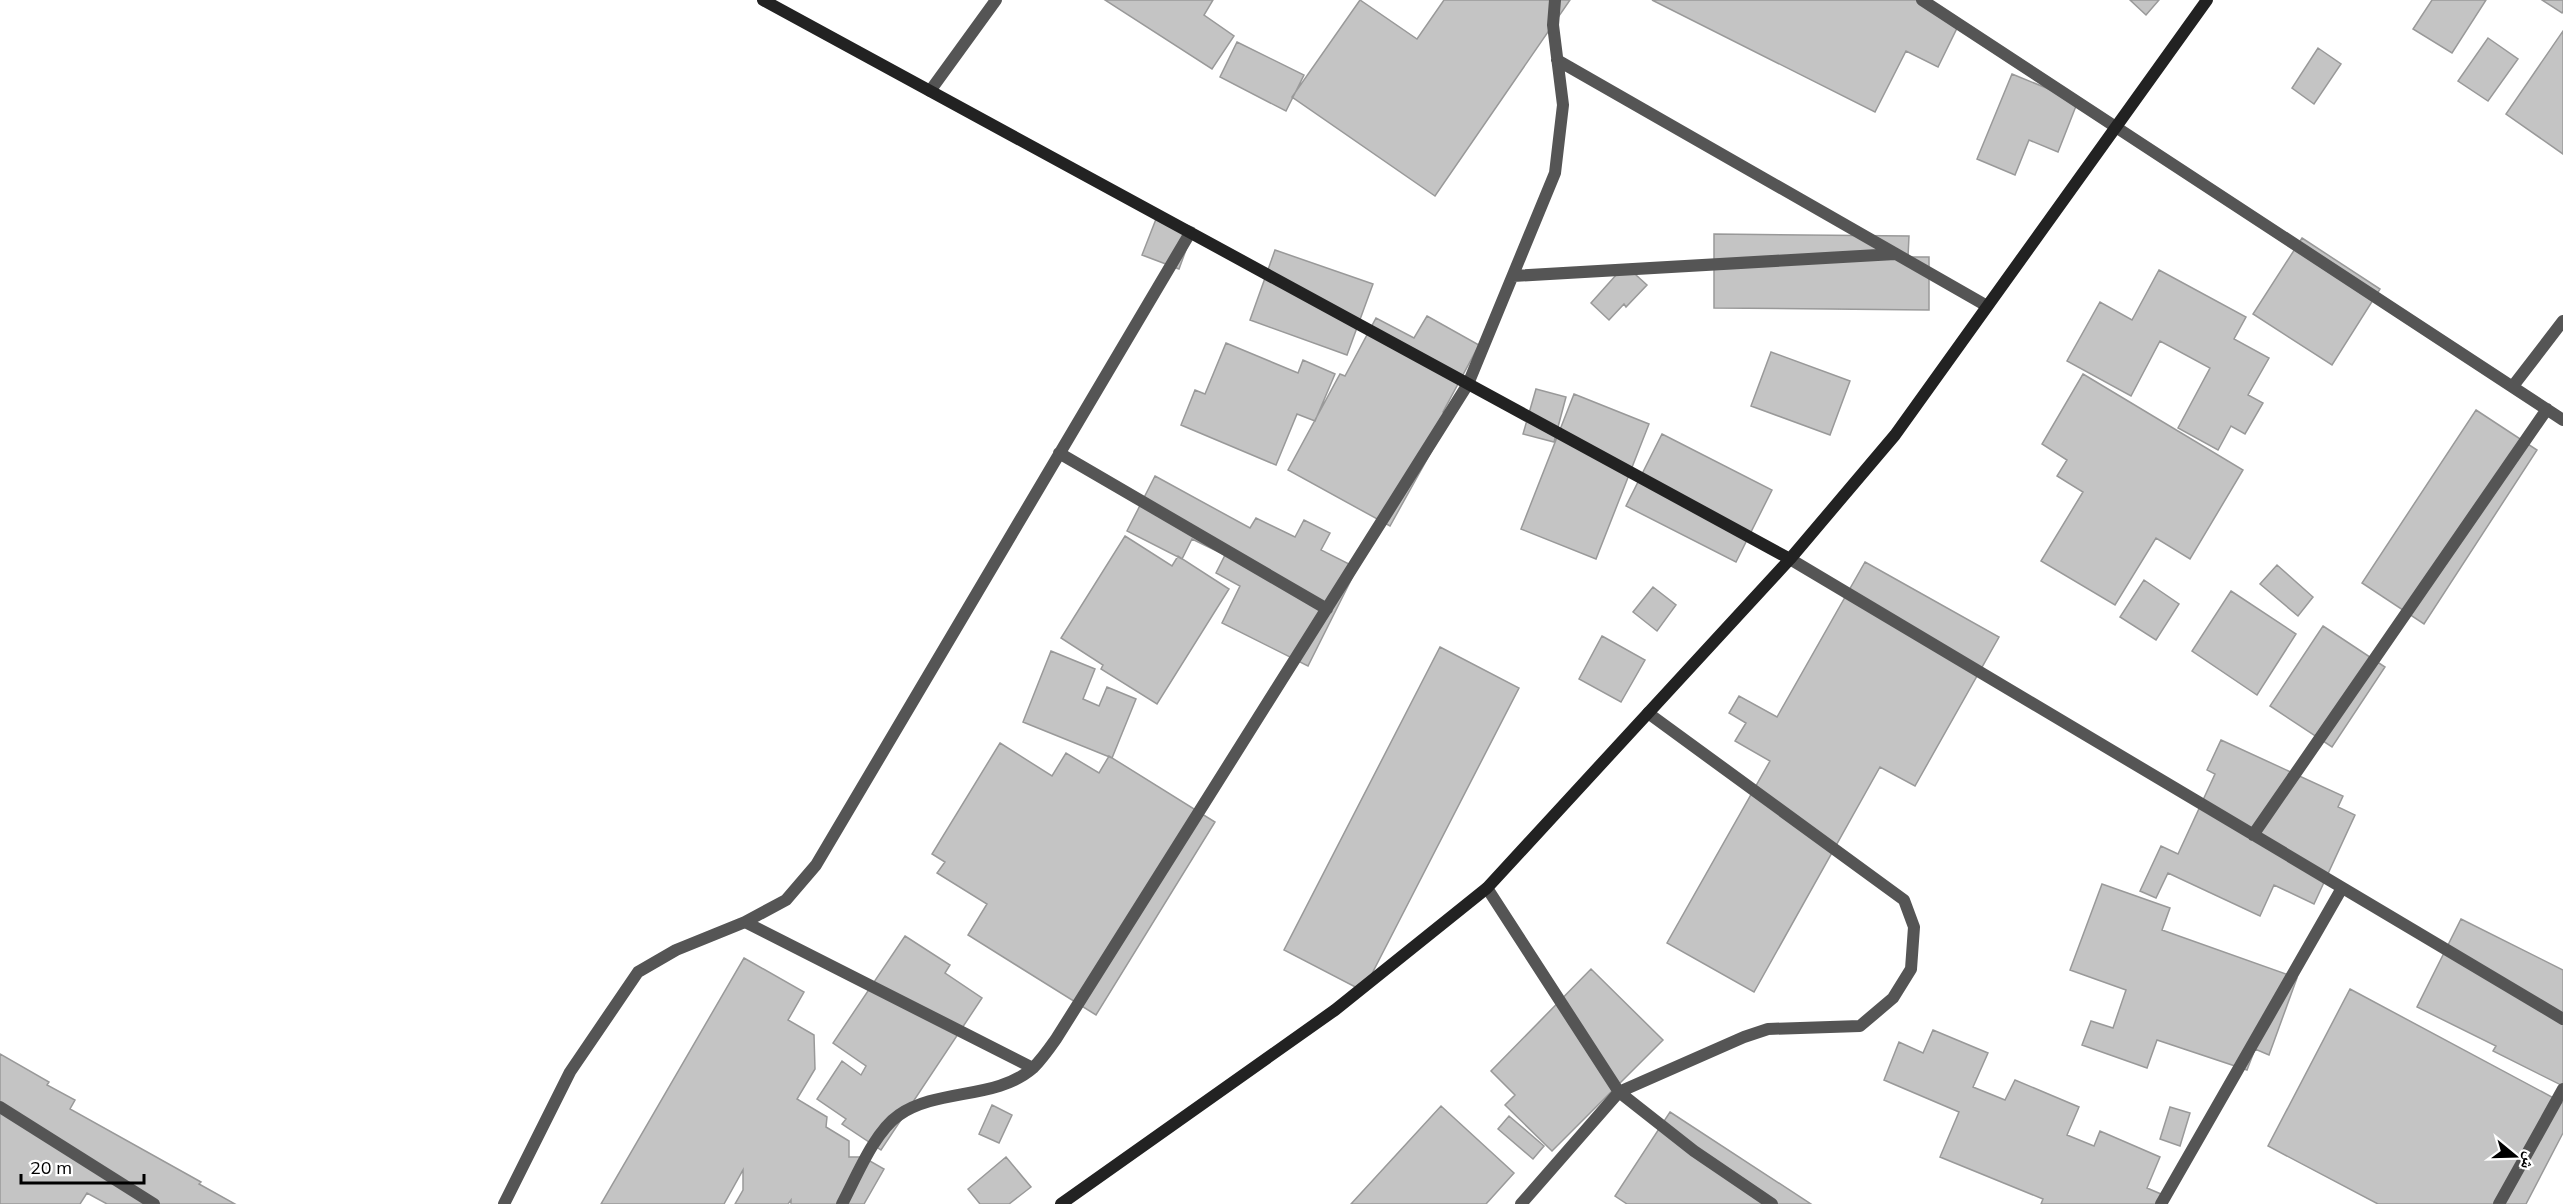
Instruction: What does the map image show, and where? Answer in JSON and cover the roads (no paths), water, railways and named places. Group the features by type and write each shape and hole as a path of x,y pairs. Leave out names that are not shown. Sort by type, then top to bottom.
{"main road":[{"path":"763,0 1790,559"},
{"path":"1061,1204 1335,1010 1487,888 1790,559 1895,435 2207,0"}],"street":[{"path":"930,91 996,0"},
{"path":"842,1204 881,1133 898,1116 918,1105 1008,1083 1032,1068 1056,1039 1468,384 1555,173 1563,105 1553,25 1555,0"},
{"path":"1922,0 2563,420"},
{"path":"1557,60 1987,306"},
{"path":"504,1204 570,1072 638,972 676,950 745,922 786,900 816,865 1190,233"},
{"path":"1513,276 1896,254"},
{"path":"2512,386 2563,321"},
{"path":"2253,835 2547,409"},
{"path":"1059,453 1327,609"},
{"path":"1790,559 2563,1019"},
{"path":"1521,1204 1619,1092 1744,1037 1768,1029 1860,1026 1893,998 1911,969 1914,927 1904,900 1648,713"},
{"path":"1487,888 1619,1092 1694,1151 1772,1204"},
{"path":"2161,1204 2342,888"},
{"path":"745,922 1032,1068"},
{"path":"2499,1204 2563,1089"},
{"path":"0,1107 154,1204"}]}
